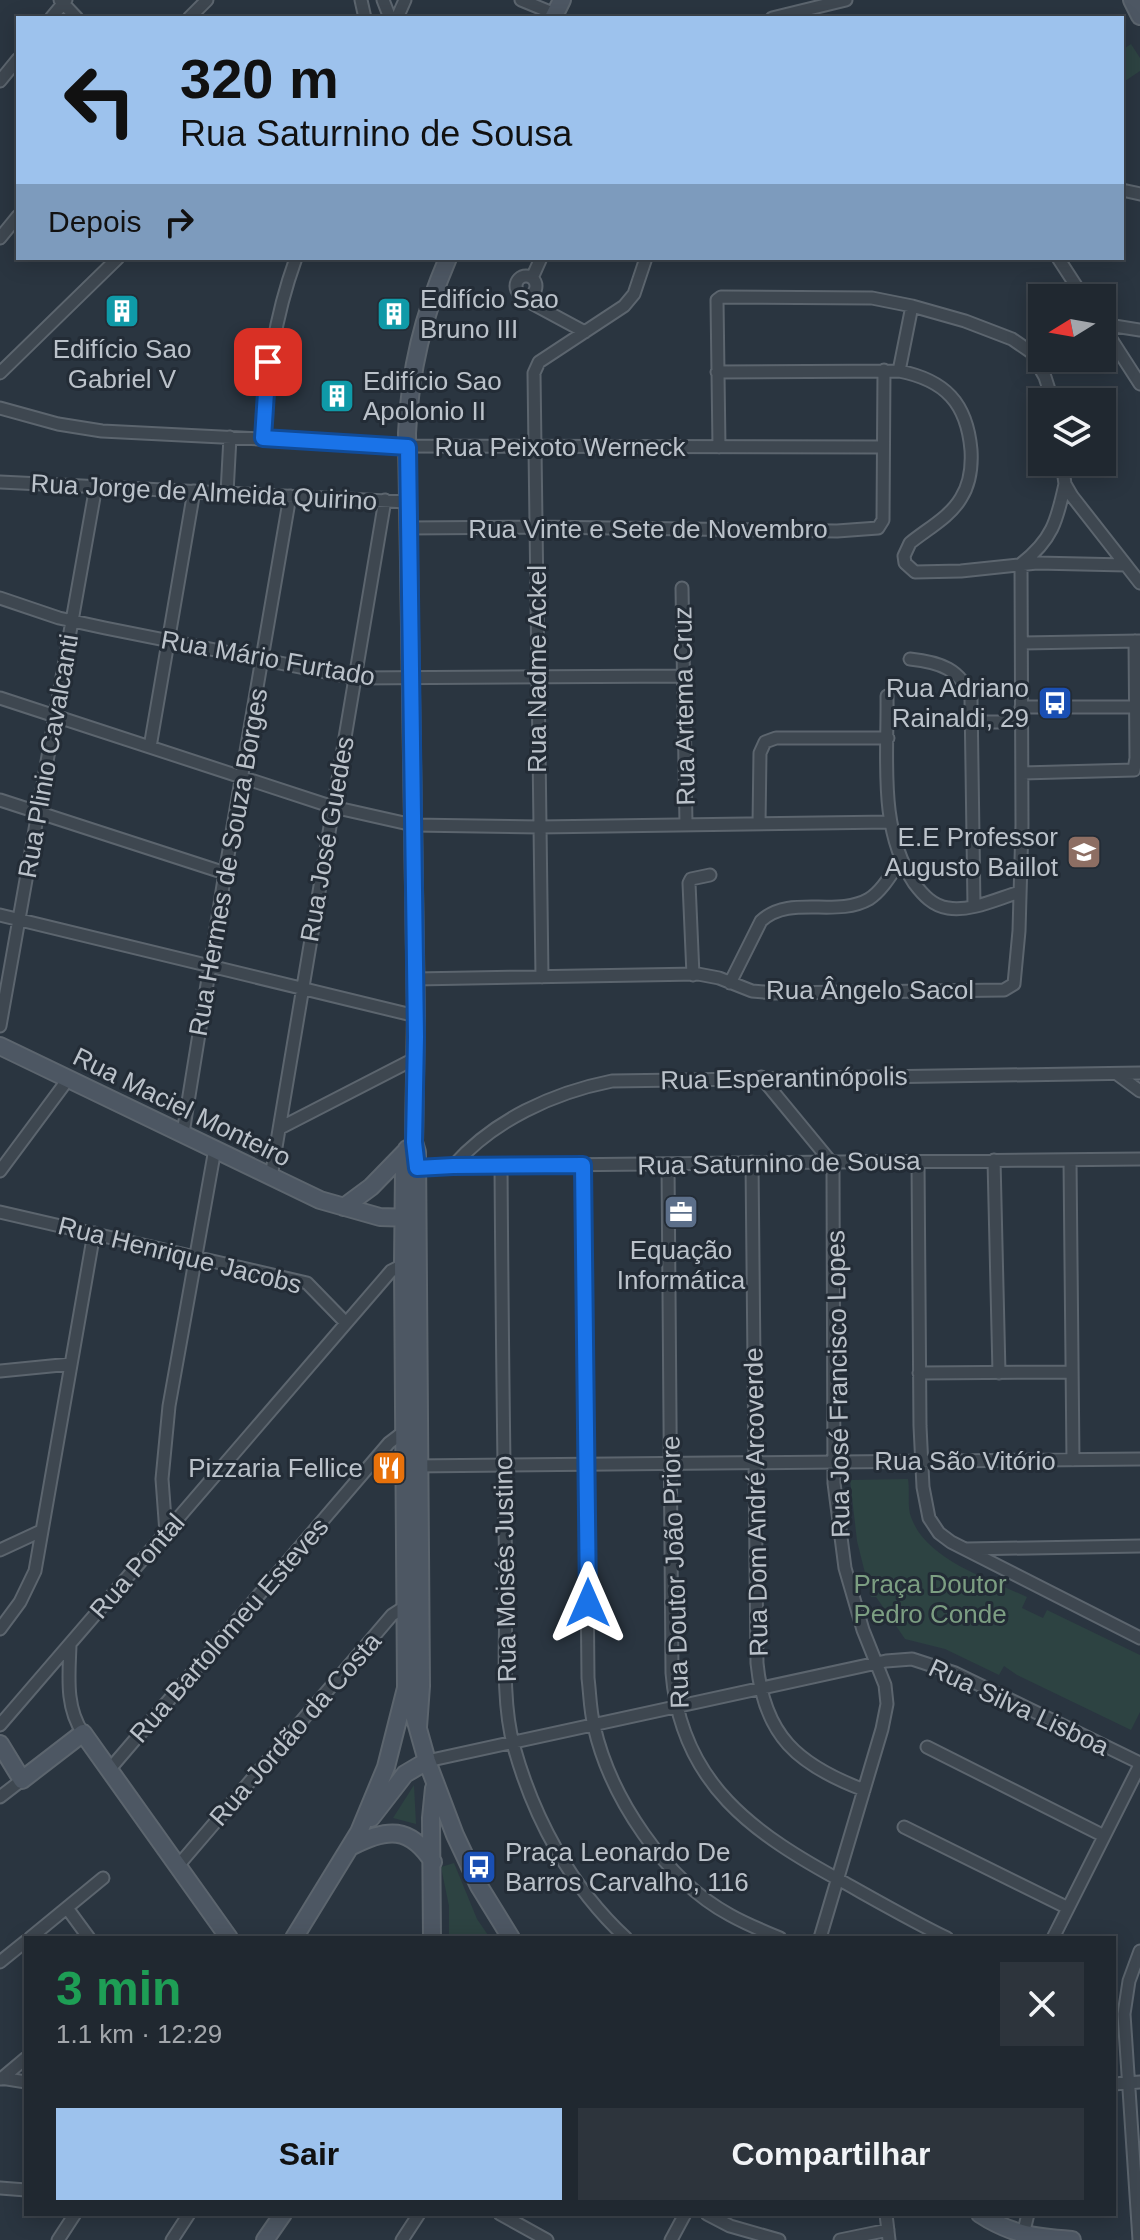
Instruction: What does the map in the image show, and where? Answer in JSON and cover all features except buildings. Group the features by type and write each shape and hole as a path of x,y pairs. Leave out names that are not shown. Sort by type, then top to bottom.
{"street":[{"path":"191,16 207,0"},
{"path":"521,0 557,11"},
{"path":"780,16 846,0"},
{"path":"1132,0 1140,16"},
{"path":"0,81 16,61"},
{"path":"0,373 116,260"},
{"path":"263,438 271,347 280,302 295,260"},
{"path":"411,1430 410,1169 416,1016 407,502 409,397 413,363 428,305 447,260"},
{"path":"540,260 532,278 536,283 535,290 528,296 533,304 585,332 630,299 645,260"},
{"path":"1059,260 1075,284"},
{"path":"719,447 718,298 858,297 912,306 976,325 1025,346 1037,361 1048,388"},
{"path":"899,371 912,306"},
{"path":"1116,327 1140,330"},
{"name":"Rua Nadme Ackel","path":"542,977 534,373 539,362 585,332"},
{"path":"1116,347 1140,384"},
{"path":"883,447 884,370"},
{"path":"717,372 899,371 932,381 958,403 966,419 971,472 959,501 910,543 904,556 905,563 915,572 1021,564 1126,565"},
{"name":"Rua Peixoto Werneck","path":"0,408 58,424 102,431 408,447 883,447"},
{"path":"227,493 230,437"},
{"name":"Rua Vinte e Sete de Novembro","path":"408,528 872,530 882,525 883,520 883,447"},
{"path":"1021,564 1039,550 1054,528 1065,484 1064,476"},
{"name":"Rua Jorge de Almeida Quirino","path":"0,482 407,502"},
{"path":"1065,484 1140,583"},
{"name":"Rua Plinio Cavalcanti","path":"0,1026 96,486"},
{"path":"150,747 194,491"},
{"name":"Rua Hermes de Souza Borges","path":"183,1133 290,496"},
{"name":"Rua José Guedes","path":"271,1177 385,500"},
{"path":"887,696 890,822 901,860 918,889 936,904 955,909 1020,892 1021,564"},
{"name":"Rua Artema Cruz","path":"682,588 686,824"},
{"name":"Rua Mário Furtado","path":"0,598 72,620 355,678 685,676"},
{"path":"1022,643 1138,641 1134,770 1022,773"},
{"path":"910,659 942,665 956,672 967,687 973,722 974,906"},
{"path":"0,698 333,807 413,825 539,827 890,822"},
{"path":"1021,707 1136,707"},
{"path":"973,722 1021,722"},
{"path":"759,824 760,753 765,742 776,738 888,738"},
{"path":"0,800 225,873"},
{"path":"730,983 761,921 766,917 780,909 849,905 867,900 879,890 901,860"},
{"path":"693,975 689,883 691,879 710,875"},
{"name":"Rua Ângelo Sacol","path":"415,979 710,975 752,991 775,993 1004,990 1011,987 1015,980 1020,892"},
{"path":"0,915 416,1016"},
{"name":"Rua Maciel Monteiro","path":"0,1046 326,1202 380,1217 410,1218"},
{"path":"280,1128 416,1058"},
{"name":"Rua Esperantinópolis","path":"453,1166 478,1140 507,1121 543,1102 612,1081 1140,1073"},
{"path":"1117,1074 1140,1091"},
{"path":"761,1077 831,1162"},
{"path":"0,1171 69,1078"},
{"path":"344,1207 374,1184 411,1145"},
{"path":"166,1533 162,1479 164,1444 215,1149"},
{"name":"Rua Saturnino de Sousa","path":"410,1169 453,1166 1140,1159"},
{"path":"994,1160 999,1373"},
{"path":"1070,1160 1073,1460"},
{"name":"Rua Dom André Arcoverde","path":"752,1162 757,1663 760,1689 766,1712 792,1750 824,1773 864,1790"},
{"name":"Rua José Francisco Lopes","path":"821,1936 887,1704 885,1685 863,1630 843,1560 834,1483 835,1204 831,1162"},
{"path":"918,1162 921,1461 929,1518 939,1533 966,1550 1140,1638"},
{"name":"Rua Doutor João Priore","path":"668,1164 672,1673 681,1725 697,1763 732,1807 782,1847 943,1936"},
{"path":"583,1165 588,1678 594,1726 616,1786 660,1856 701,1895 728,1914 776,1936"},
{"name":"Rua Moisés Justino","path":"501,1166 506,1675 513,1744 535,1804 558,1853 588,1896 624,1936"},
{"path":"374,1184 410,1169"},
{"path":"374,1184 371,1207 380,1217"},
{"name":"Rua Henrique Jacobs","path":"0,1212 307,1283 346,1323"},
{"path":"410,1218 403,1265 411,1430 413,1603 421,1686 418,1727"},
{"path":"0,1629 20,1602 31,1580 94,1233"},
{"name":"Rua Pontal","path":"0,1725 391,1271 403,1265"},
{"path":"0,1371 71,1364"},
{"path":"919,1373 1072,1372"},
{"name":"Rua Bartolomeu Esteves","path":"109,1770 389,1443 411,1430"},
{"name":"Rua São Vitório","path":"412,1466 1140,1459"},
{"path":"0,1550 41,1531"},
{"path":"966,1550 1140,1546"},
{"path":"355,1839 386,1767 406,1686 413,1603"},
{"name":"Rua Jordão da Costa","path":"177,1867 392,1615 413,1603"},
{"path":"70,1644 68,1685 75,1718 83,1733 228,1936"},
{"name":"Rua Silva Lisboa","path":"427,1761 877,1663 912,1659 955,1673 1140,1764"},
{"path":"406,1686 427,1761 455,1835 479,1886 510,1936"},
{"path":"0,1797 83,1733"},
{"path":"0,1744 22,1780"},
{"path":"927,1747 1104,1836"},
{"path":"295,1936 355,1839 405,1774 427,1761"},
{"path":"1054,1936 1140,1764"},
{"path":"432,1936 435,1785"},
{"path":"904,1827 1068,1908"},
{"path":"432,1835 443,1828 455,1835"},
{"path":"355,1839 398,1832 416,1840 433,1862"},
{"path":"33,1936 103,1878"},
{"path":"67,1908 88,1936"},
{"path":"0,1962 24,1943"},
{"path":"1139,2240 1134,2083 1125,1999 1140,1951"},
{"path":"0,2078 24,2060"},
{"path":"0,2078 24,2082"},
{"path":"0,2188 24,2190"},
{"path":"58,2240 74,2216"},
{"path":"172,2240 188,2216"},
{"path":"266,2240 282,2216"},
{"path":"402,2240 418,2216"},
{"path":"504,2216 547,2240"},
{"path":"671,2240 684,2216"},
{"path":"711,2216 730,2226 779,2240"},
{"path":"983,2216 1022,2238 1072,2240"},
{"path":"1022,2238 1028,2216"},
{"path":"840,2240 889,2235"}],"green space":[{"path":"1131,44 1140,58 1140,71 1124,82 1124,49"},
{"name":"Praça Doutor Pedro Conde","path":"908,1479 911,1517 930,1545 944,1556 1027,1597 1022,1608 1043,1618 1047,1610 1140,1655 1140,1712 1131,1730 1004,1666 999,1675 945,1649 905,1639 876,1597 871,1597 857,1541 850,1480"},
{"path":"414,1785 416,1824 393,1818"},
{"path":"454,1863 477,1919 489,1936 449,1936 449,1906 441,1867"}],"place":[{"name":"Edifício Sao Gabriel V","path":"122,311"},
{"name":"Edifício Sao Bruno III","path":"394,314"},
{"name":"Edifício Sao Apolonio II","path":"337,396"},
{"name":"Rua Adriano Rainaldi, 29","path":"1055,703"},
{"name":"E.E Professor Augusto Baillot","path":"1084,852"},
{"name":"Equação Informática","path":"681,1212"},
{"name":"Pizzaria Fellice","path":"389,1468"},
{"name":"Praça Leonardo De Barros Carvalho, 116","path":"479,1867"}],"route":[{"path":"268,362 263,438 408,447 416,1037 414,1142 417,1168 583,1165 588,1603"}]}
